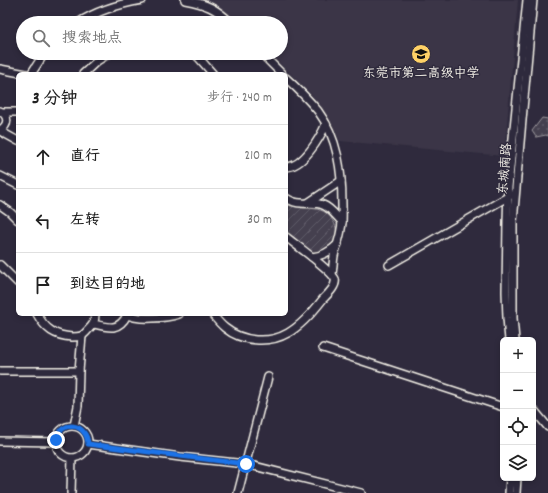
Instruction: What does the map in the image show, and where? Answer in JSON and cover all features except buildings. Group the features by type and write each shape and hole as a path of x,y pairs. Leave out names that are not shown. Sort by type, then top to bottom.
{"street":[{"path":"90,16 107,8 142,0"},
{"path":"185,0 207,5 223,16"},
{"name":"东城南路","path":"509,337 506,292 508,197 527,0"},
{"name":"东城南路","path":"515,337 512,318 513,229 533,0"},
{"path":"32,72 40,60"},
{"path":"85,72 99,60"},
{"path":"201,60 211,72"},
{"path":"268,60 280,72"},
{"path":"0,69 16,72"},
{"path":"288,80 319,112 335,142 340,168 342,222 341,235 334,255 332,274"},
{"path":"1,112 16,112"},
{"path":"1,112 6,116 7,122 4,128 0,130 16,140"},
{"path":"288,167 300,161 309,151 320,136 326,124"},
{"path":"0,176 16,184"},
{"path":"308,203 341,181"},
{"path":"390,265 516,193"},
{"path":"288,199 292,202 318,204 324,206 331,210 342,222"},
{"path":"0,205 16,218"},
{"path":"214,316 226,328 236,334 248,339 262,340 275,339 288,333 313,312 333,288 335,281 332,274 288,239"},
{"path":"312,257 323,255 338,244"},
{"path":"0,265 16,281"},
{"path":"38,316 44,325 53,332 61,335 78,337 82,336 94,324 95,316"},
{"path":"94,324 106,328 116,326 123,322 125,316"},
{"path":"130,316 153,318 169,316"},
{"path":"74,426 78,406 82,336"},
{"path":"323,348 500,406"},
{"path":"0,371 79,371"},
{"path":"238,493 268,377"},
{"path":"536,413 548,427"},
{"path":"74,426 86,434 88,444 82,455 72,458 63,456 58,450 56,442 57,436 61,430 74,426"},
{"path":"0,441 56,442"},
{"path":"88,444 246,464 356,492"},
{"path":"71,493 72,458"},
{"path":"509,493 510,481"},
{"path":"516,481 516,493"}],"shaded area":[{"name":"东莞市第二高级中学","path":"208,0 518,0 504,156 340,141 323,109 311,94 276,60 288,60 288,16 230,16 219,6"},
{"path":"542,118 548,119 548,136 536,137 532,131"},
{"path":"288,205 324,211 329,215 334,223 336,228 336,237 331,246 324,251 313,254 288,234"}],"place":[{"name":"东莞市第二高级中学","path":"421,54"}],"route":[{"path":"56,440 61,430 69,426 74,426 78,427 86,434 88,444 246,464"}]}
